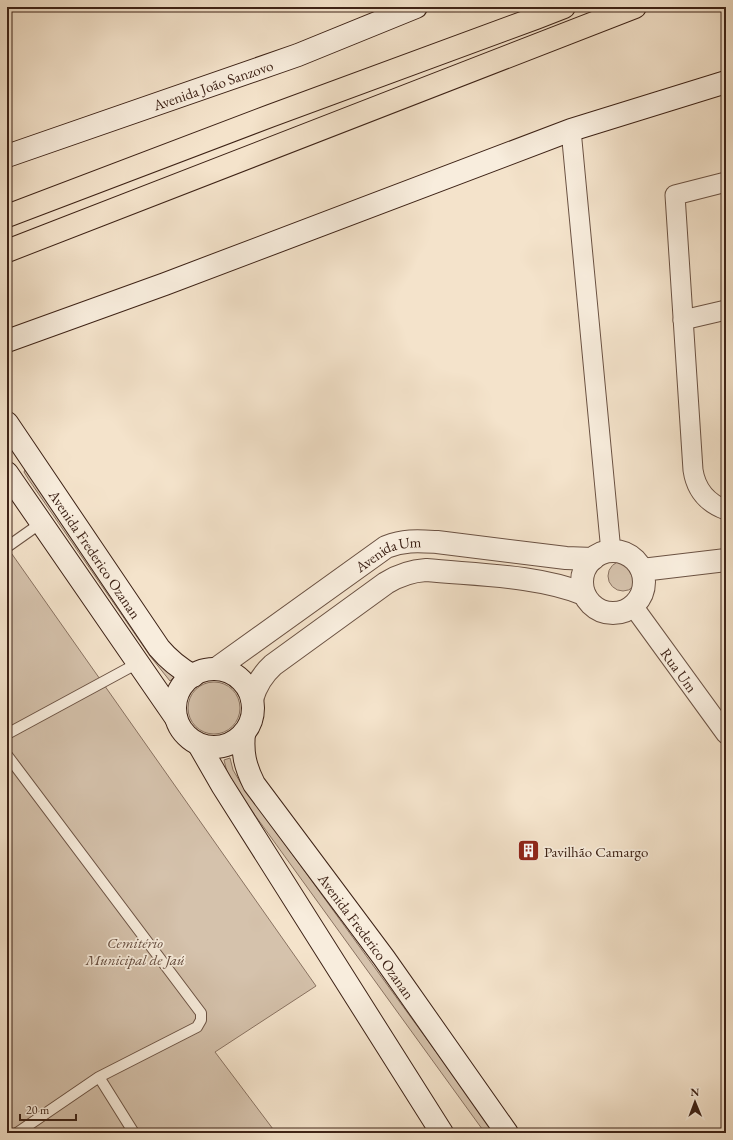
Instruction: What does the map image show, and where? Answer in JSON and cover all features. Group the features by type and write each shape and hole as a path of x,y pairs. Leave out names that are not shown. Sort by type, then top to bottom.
{"highway":[{"path":"7,216 270,116 564,7"},
{"path":"7,251 635,7"}],"main road":[{"name":"Avenida João Sanzovo","path":"7,156 298,55 416,7"},
{"path":"7,341 180,278 571,130 726,82"},
{"name":"Avenida Frederico Ozanan","path":"7,423 159,648 174,664 193,676"},
{"path":"7,466 26,450"},
{"name":"Avenida Frederico Ozanan","path":"7,473 176,718"},
{"path":"400,542 426,570"},
{"name":"Avenida Um","path":"216,669 386,547 400,542 437,542 566,558 602,555"},
{"path":"621,552 630,556 637,562 642,570 644,590 640,599 634,606 625,611 616,613 597,609 589,602 584,594 582,585 583,575 587,566 602,555 621,552"},
{"path":"642,570 726,560"},
{"name":"Avenida Um","path":"252,699 254,691 267,671 386,583 405,573 426,570 506,577 570,588 584,594"},
{"path":"216,669 228,672 239,678 247,688 252,699 253,711 250,723 244,733 235,742 212,748 199,745 189,739 180,730 176,718 175,706 177,694 183,683 204,671 216,669"},
{"name":"Avenida Frederico Ozanan","path":"244,733 243,754 245,765 254,784 384,958 507,1133"},
{"path":"199,745 222,785 442,1133"}],"street":[{"path":"571,130 602,555"},
{"path":"726,182 675,195 694,478 706,498 712,503 726,510"},
{"path":"683,320 726,310"},
{"name":"Rua Um","path":"634,606 726,734"}],"lane":[{"path":"7,547 41,523"},
{"path":"7,734 138,663"},
{"path":"7,755 202,1014 201,1020 197,1026 99,1077 17,1133"},
{"path":"99,1077 134,1133"}],"green space":[{"path":"26,468 176,675 170,681 150,656 29,480 24,472"},
{"name":"Cemitério Municipal de Jaú","path":"7,547 316,986 215,1052 276,1133 7,1133"},
{"path":"623,561 634,565 638,576 634,587 623,591 612,587 608,576 612,565"},
{"path":"209,682 219,682 233,689 240,703 240,713 233,727 219,734 209,734 199,730 192,723 188,713 188,703 192,693 199,686"},
{"path":"230,758 233,770 242,785 495,1133 485,1133 236,789 227,772 224,760"}],"place":[{"name":"Pavilhão Camargo","path":"529,851"}]}
